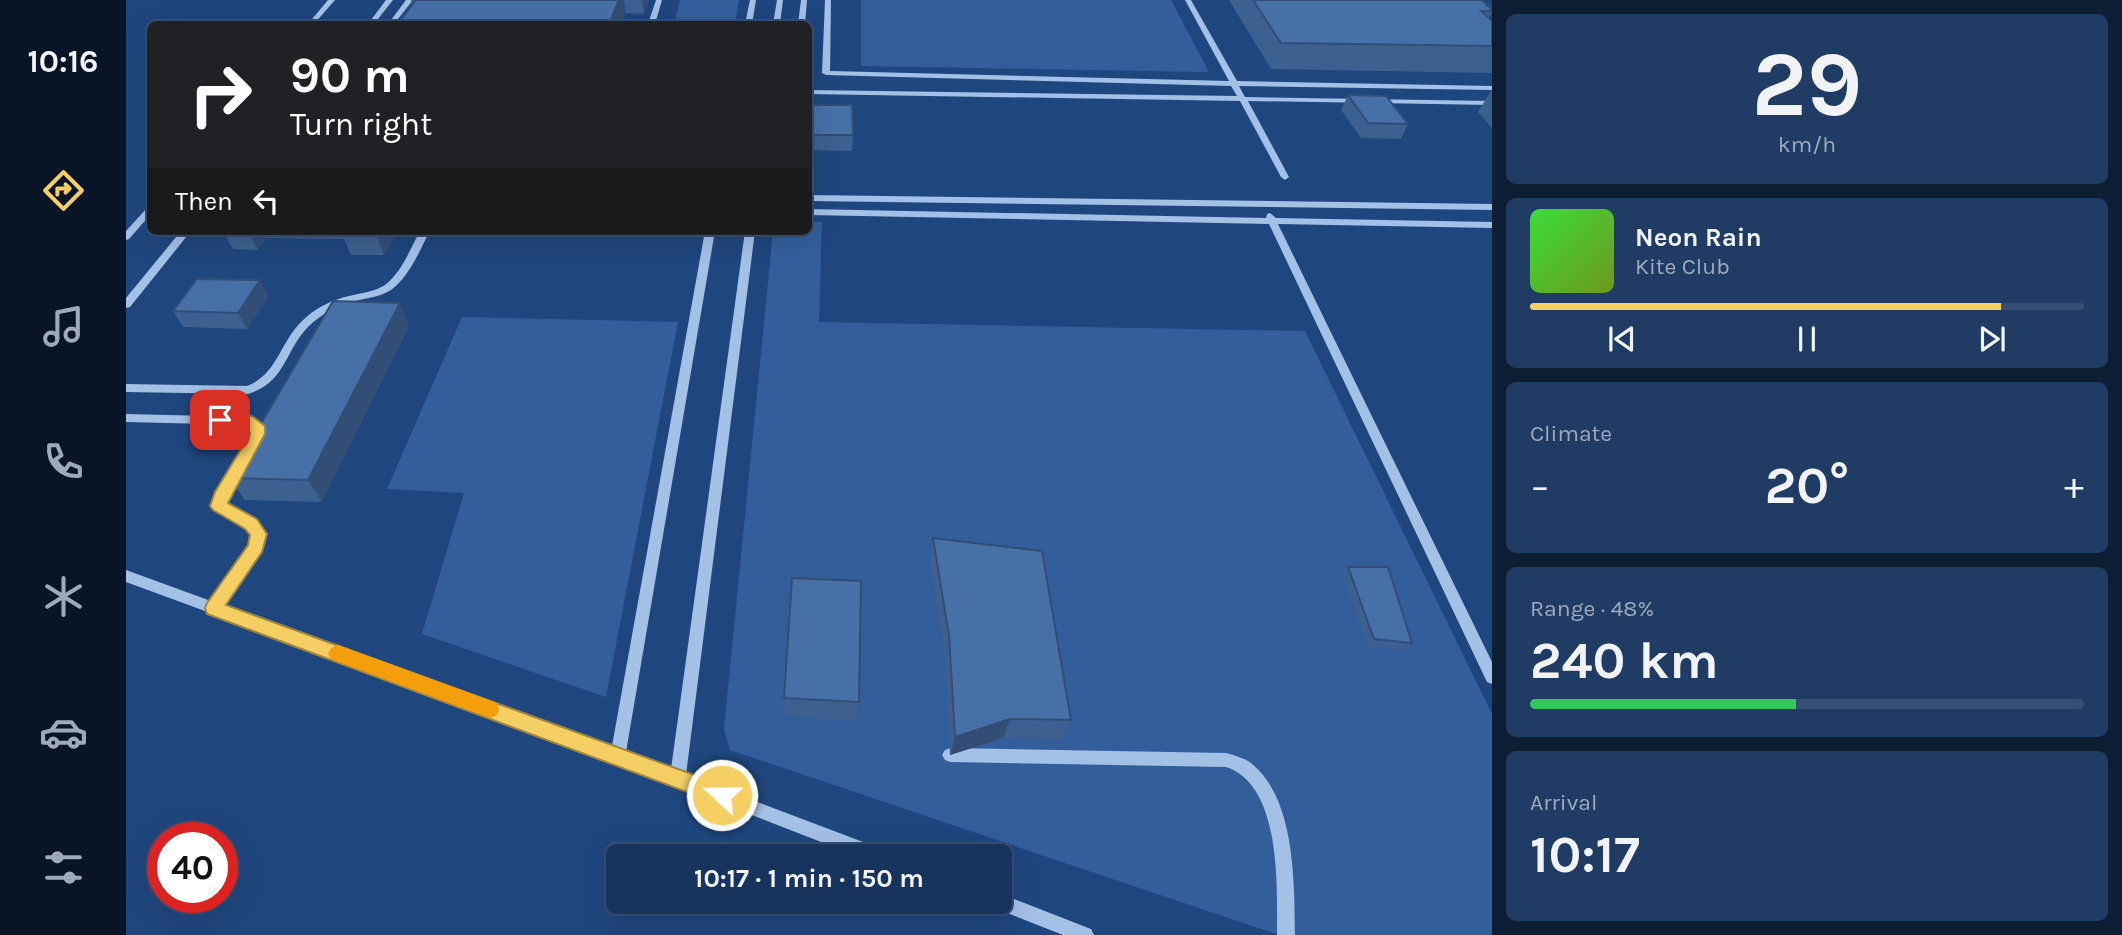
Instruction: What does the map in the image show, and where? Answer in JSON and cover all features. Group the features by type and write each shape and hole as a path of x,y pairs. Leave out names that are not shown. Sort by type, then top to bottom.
{"street":[{"path":"314,21 332,0"},
{"path":"373,21 390,0"},
{"path":"393,21 410,0"},
{"path":"652,21 659,0"},
{"path":"749,21 753,0"},
{"path":"777,21 780,0"},
{"path":"802,21 804,0"},
{"path":"828,0 826,73 1492,88"},
{"path":"1188,0 1285,177"},
{"path":"812,92 1492,103"},
{"path":"812,198 1492,207"},
{"path":"1263,203 1492,677"},
{"path":"812,212 1492,225"},
{"path":"126,237 147,213"},
{"path":"126,305 183,235"},
{"path":"126,388 259,388 276,372 300,328 328,307 383,290 396,281 423,235"},
{"path":"618,756 708,235"},
{"path":"678,778 749,235"},
{"path":"126,418 243,420 252,421 258,426 257,434 221,496 219,506 251,524 258,534 256,547 214,608"},
{"path":"126,576 678,778 848,844"},
{"path":"950,755 1226,760 1247,769 1264,790 1275,817 1284,862 1286,935"},
{"path":"1012,906 1086,935"}],"shaded area":[{"path":"680,0 739,0 736,21 675,21"},
{"path":"861,0 1171,0 1209,72 861,66"},
{"path":"812,222 822,222 819,322 1305,331 1492,714 1492,935 1279,935 730,750 724,729 773,235 812,235"},
{"path":"462,317 678,322 606,697 422,634 464,493 387,489"}],"building":[{"path":"416,0 619,0 610,21 400,21"},
{"path":"1253,0 1482,0 1492,10 1481,11 1492,21 1492,46 1281,43"},
{"path":"1348,95 1386,96 1408,124 1368,123"},
{"path":"812,105 852,105 853,135 812,135"},
{"path":"197,279 260,280 238,313 173,311"},
{"path":"333,301 400,303 308,480 229,478"},
{"path":"933,538 1042,551 1071,720 1010,719 955,737 949,635"},
{"path":"1348,567 1388,567 1412,643 1374,639"},
{"path":"792,578 861,581 859,702 784,698"}],"slow traffic":[{"path":"338,654 490,709"}],"route":[{"path":"220,420 252,421 258,426 257,434 221,496 219,506 251,524 258,534 256,547 214,608 722,795"}]}
